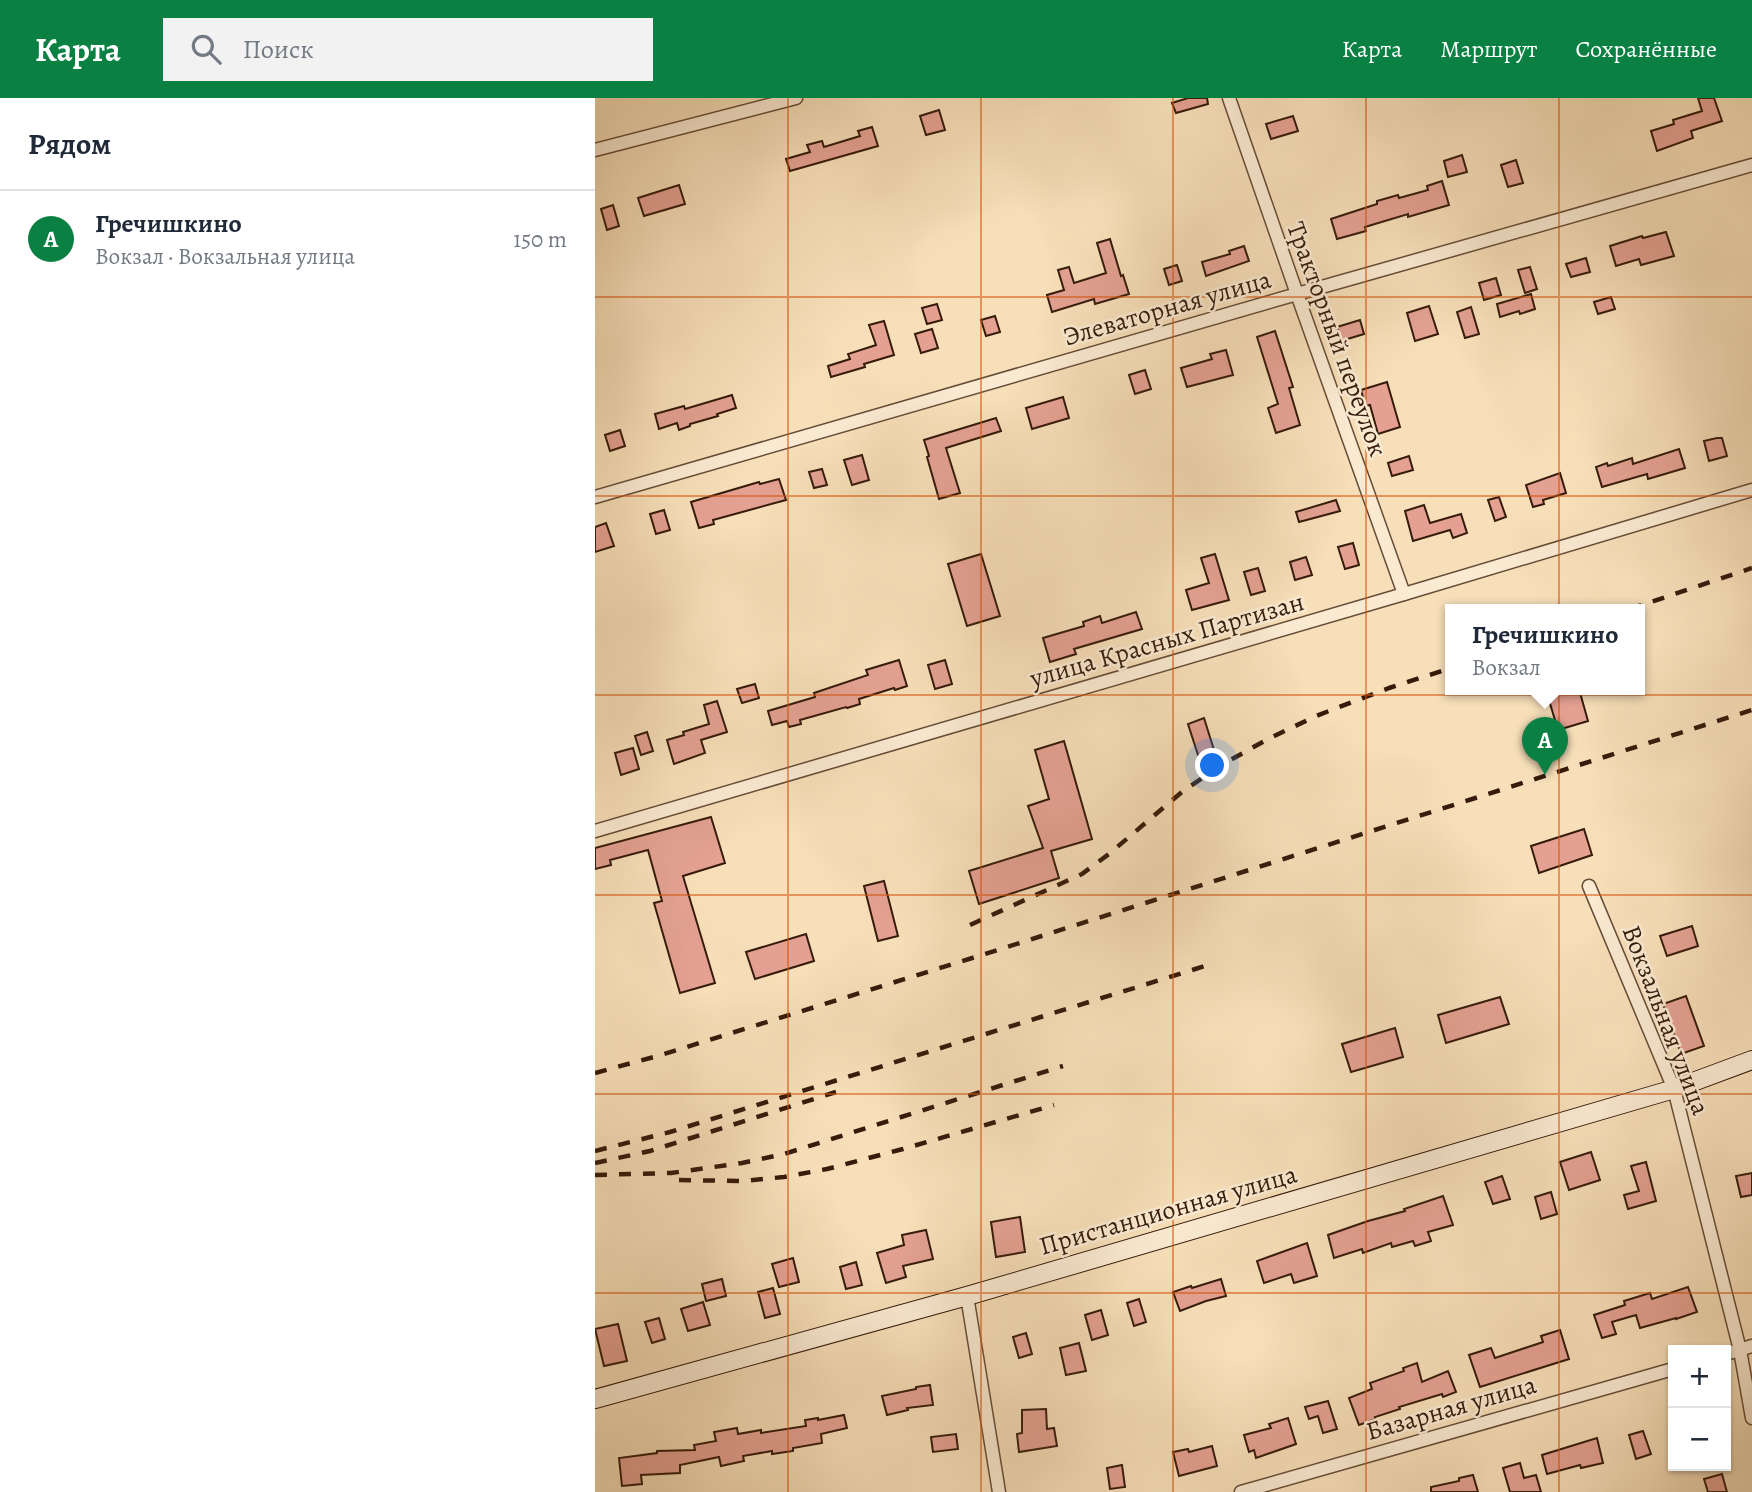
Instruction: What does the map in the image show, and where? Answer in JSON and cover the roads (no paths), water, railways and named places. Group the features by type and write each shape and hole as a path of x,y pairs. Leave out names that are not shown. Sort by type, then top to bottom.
{"street":[{"path":"595,150 796,98"},
{"name":"Тракторный переулок","path":"1229,98 1404,594"},
{"name":"Элеваторная улица","path":"595,497 1752,165"},
{"name":"улица Красных Партизан","path":"595,831 1752,490"},
{"name":"Вокзальная улица","path":"1589,886 1674,1089 1746,1348 1752,1418"},
{"name":"Пристанционная улица","path":"595,1399 967,1296 1674,1089 1752,1060"},
{"path":"967,1296 999,1492"},
{"name":"Базарная улица","path":"1241,1492 1668,1370"}],"railway":[{"path":"1645,604 1752,568"},
{"path":"970,925 1082,874 1183,791 1268,739 1316,716 1445,670"},
{"path":"595,1073 985,954 1752,710"},
{"path":"595,1151 670,1132 1205,966"},
{"path":"595,1175 671,1173 784,1154 1063,1066"},
{"path":"595,1163 650,1151 836,1092"},
{"path":"679,1180 742,1181 827,1169 1054,1105"}],"place":[{"name":"Гречишкино","path":"1545,775"}]}
